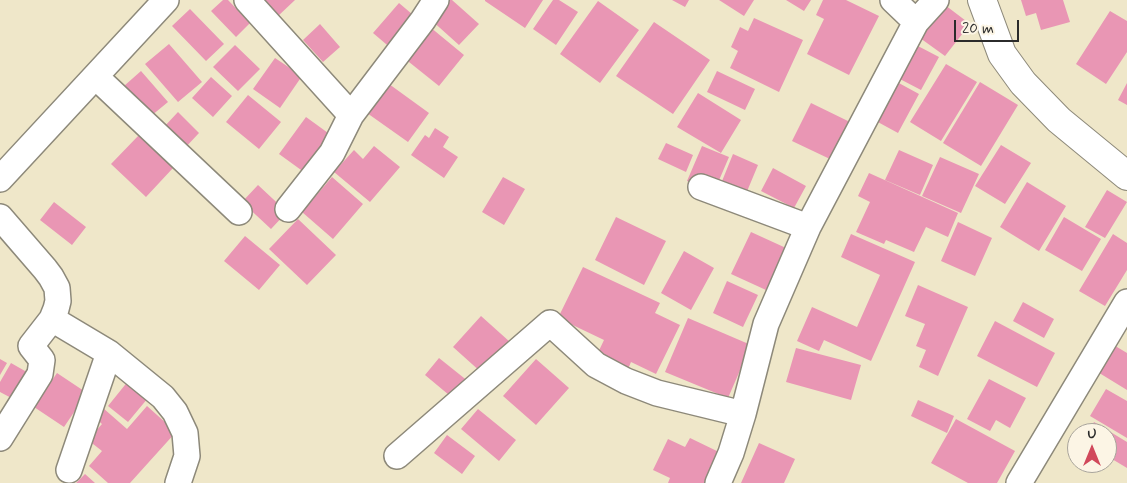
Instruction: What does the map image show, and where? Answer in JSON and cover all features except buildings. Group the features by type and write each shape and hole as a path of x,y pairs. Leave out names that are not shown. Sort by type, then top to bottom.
{"main road":[{"path":"982,0 1002,54 1022,83 1059,120 1127,176"}],"street":[{"path":"0,179 166,0"},
{"path":"247,0 351,116"},
{"path":"288,209 332,153 351,116 436,0"},
{"path":"893,0 916,22"},
{"path":"718,483 731,453 743,414 766,324 808,226 916,22 936,0"},
{"path":"96,77 239,212"},
{"path":"700,187 808,226"},
{"path":"0,217 45,269 57,288 58,301 52,319 31,346 42,360 40,374 0,438"},
{"path":"1019,483 1127,302"},
{"path":"52,319 109,352 162,397 175,412 185,433 187,456 178,483"},
{"path":"397,456 550,323 596,365 626,381 657,393 743,414"},
{"path":"69,470 109,352"}]}
